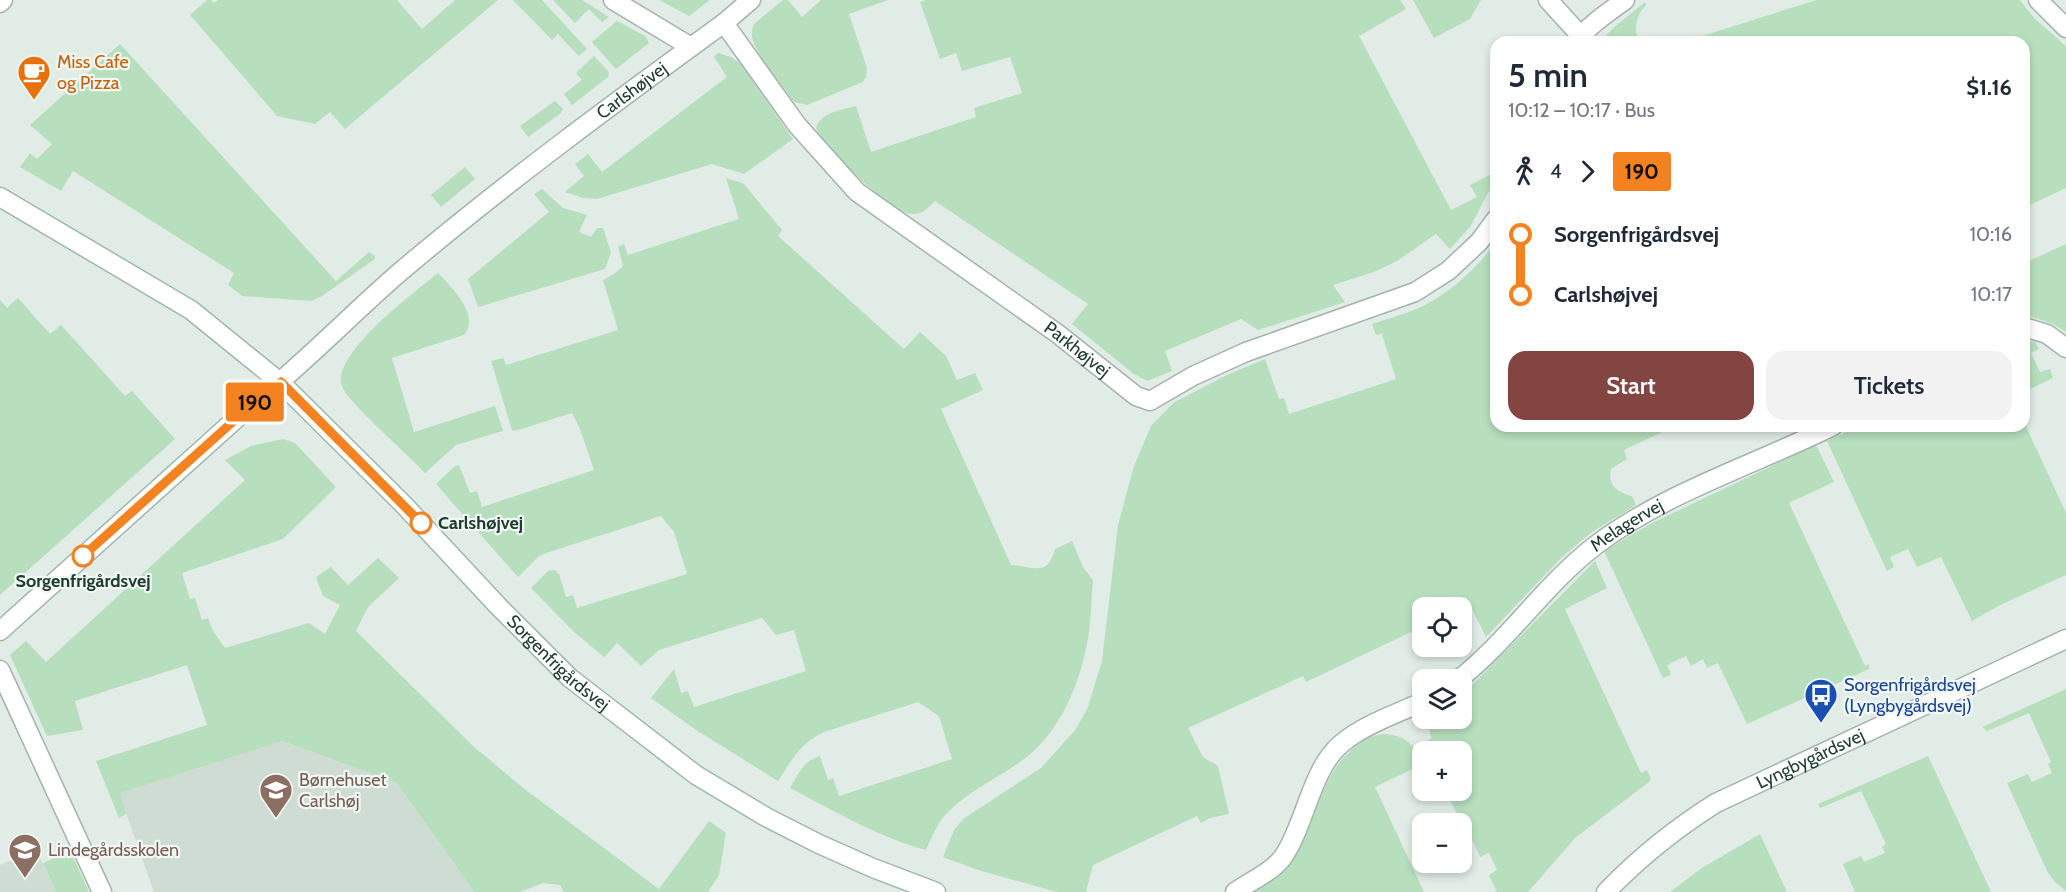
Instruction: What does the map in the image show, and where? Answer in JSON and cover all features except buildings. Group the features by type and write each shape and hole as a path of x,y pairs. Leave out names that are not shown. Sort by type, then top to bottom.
{"street":[{"path":"613,0 691,47"},
{"name":"Carlshøjvej","path":"0,631 220,432 281,382 399,273 531,167 724,23 751,0"},
{"path":"1548,0 1577,36"},
{"path":"1583,36 1625,0"},
{"path":"2037,0 2066,28"},
{"name":"Parkhøjvej","path":"724,23 797,125 857,192 1058,334 1136,396 1150,401 1193,376 1246,351 1415,292 1448,271 1479,242 1490,227"},
{"name":"Sorgenfrigårdsvej","path":"0,197 191,310 281,382 405,506 499,607 570,678 696,775 766,817 862,863 936,892"},
{"path":"2030,329 2047,334 2066,348"},
{"name":"Melagervej","path":"1470,669 1558,578 1622,526 1656,507 1820,432"},
{"name":"Lyngbygårdsvej","path":"1606,892 1646,853 1693,817 1716,803 2066,639"},
{"path":"0,670 102,892"},
{"path":"1235,892 1272,868 1282,858 1328,759 1340,745 1356,734 1412,707"}],"shaded area":[{"name":"Børnehuset Carlshøj","path":"281,741 397,783 474,892 154,892 119,793"},
{"name":"Lindegårdsskolen","path":"36,849 56,892 0,892 0,865"}],"green space":[{"path":"207,0 214,3 218,0 397,0 422,29 455,0 498,0 345,129 330,112 315,124 277,116 190,15"},
{"path":"513,0 542,0 587,49 579,56 558,34 552,40"},
{"path":"553,0 582,0 609,17 602,22 589,9 575,23"},
{"path":"659,0 710,0 689,16"},
{"path":"783,0 788,0 802,17 821,0 888,0 849,14 867,68 863,82 807,105 794,102 760,55 752,36 755,23"},
{"path":"926,0 1400,0 1406,9 1359,36 1451,210 1477,197 1470,185 1490,175 1490,189 1470,227 1450,249 1436,234 1397,261 1374,272 1333,285 1345,302 1258,330 1241,319 1165,351 1172,371 1147,381 1134,374 1072,324 1088,304 935,201 916,214 898,209 871,189 842,162 821,137 816,128 822,118 832,112 856,106 871,152 976,117 974,108 1022,93 1010,57 962,71 956,53 940,59 920,2"},
{"path":"1413,0 1481,0 1470,19 1434,38"},
{"path":"1816,0 2020,0 2034,18 2066,46 2066,188 2030,205 2030,36 1703,36"},
{"path":"1645,2 1646,5 1636,22 1637,36 1606,36"},
{"path":"617,21 645,36 649,43 616,69 592,42"},
{"path":"120,44 336,281 369,252 375,256 375,259 322,296 311,301 242,296 228,285 234,273 73,171 61,191 20,167 30,153 37,159 52,144 30,125"},
{"path":"718,53 740,63 793,139 744,174 712,164 597,199 583,198 565,192 584,176 575,164 588,154 602,172 727,77 714,57"},
{"path":"594,56 609,72 608,77 572,105 564,94 582,80 576,73"},
{"path":"555,101 563,109 561,113 528,137 520,126"},
{"path":"465,167 475,179 441,207 431,195"},
{"path":"726,178 743,183 782,230 778,236 904,349 920,332 946,356 957,380 975,373 983,390 941,409 1011,565 1044,567 1052,558 1055,549 1072,541 1083,567 1093,580 1084,659 1074,690 1059,720 1040,745 1028,756 949,811 938,824 926,850 873,831 790,788 805,764 820,756 828,780 833,778 839,796 952,759 939,716 918,702 824,732 803,747 778,781 696,730 651,698 674,669 681,693 688,691 694,707 806,671 794,630 776,635 762,618 659,650 641,666 617,643 604,657 574,632 531,588 548,571 555,570 559,574 566,597 573,595 577,608 687,574 674,532 661,516 546,553 538,557 518,577 436,484 459,465 470,493 477,491 482,507 594,470 572,413 512,430 491,361 503,358 506,365 618,330 603,280 623,266 618,246 624,244 628,255 739,219"},
{"path":"542,189 563,208 587,215 579,232 591,237 597,228 603,228 611,253 605,269 478,307 468,279 549,212 534,194"},
{"path":"2066,244 2066,332 2053,324 2030,316 2030,260"},
{"path":"1490,249 1490,432 1662,432 1624,450 1627,459 1611,469 1610,475 1614,487 1632,496 1636,505 1592,532 1562,557 1486,637 1472,609 1472,597 1412,597 1412,634 1411,632 1306,682 1303,676 1188,728 1203,757 1218,766 1229,814 1210,818 1201,823 1197,816 1093,865 1086,892 1057,892 978,870 943,857 954,830 963,819 1041,768 1076,729 1088,707 1102,661 1118,525 1134,466 1151,426 1173,403 1227,375 1265,359 1279,399 1284,398 1289,414 1396,379 1382,334 1376,335 1372,324 1425,305 1464,278"},
{"path":"438,273 467,310 468,327 464,335 392,358 414,432 495,406 503,431 456,445 425,473 355,404 342,386 342,373 361,341"},
{"path":"18,298 50,334 61,325 125,396 132,391 175,439 0,595 0,300 7,308"},
{"path":"2030,342 2035,342 2039,349 2031,353 2040,372 2050,369 2053,378 2030,389"},
{"path":"1847,432 2029,432 2066,513 2066,575 1998,606 1972,621 1941,557 1917,567 1908,549 1890,557 1894,567 1887,571 1827,441"},
{"path":"283,439 295,443 336,487 283,539 182,573 190,599 195,598 202,620 208,618 213,631 225,648 309,623 325,634 340,605 323,596 316,577 331,567 348,585 378,558 399,578 368,607 356,631 472,745 522,787 659,889 709,821 726,833 719,875 708,892 564,892 560,885 543,883 520,892 474,892 397,783 282,741 120,793 126,814 119,818 96,761 207,725 187,665 75,701 83,730 47,736 10,655 26,641 46,662 245,480 225,460 251,446"},
{"path":"1816,445 1834,482 1789,503 1865,666 1869,664 1869,669 1747,724 1718,663 1707,668 1703,659 1691,666 1686,656 1667,665 1671,675 1663,678 1604,551 1652,523"},
{"path":"1595,561 1607,588 1565,609 1641,773 1647,770 1651,779 1575,838 1528,892 1497,892 1489,875 1497,870 1489,853 1480,857 1472,839 1472,813 1456,813 1451,801 1472,801 1472,741 1426,741 1432,738 1430,729 1472,729 1472,685"},
{"path":"2066,689 2066,891 2054,881 2047,871 2007,783 2028,774 2032,782 2052,773 2048,764 2051,762 2029,713 1987,731 1982,727"},
{"path":"1376,735 1396,736 1405,739 1412,746 1412,769 1375,787 1412,866 1412,873 1415,873 1424,892 1255,892 1271,882 1293,859 1308,831 1325,786 1342,760 1354,748"},
{"path":"1928,756 1991,892 1855,892 1843,864 1861,856 1864,862 1885,853 1882,847 1886,844 1861,791 1820,808 1818,804"},
{"path":"1760,834 1787,892 1670,892 1702,868"},
{"path":"67,852 72,855 89,892 56,892 43,863"}],"bus line":[{"name":"190","path":"83,556 141,502 281,382 421,523"}],"place":[{"name":"Miss Cafe og Pizza","path":"34,101"},
{"name":"Carlshøjvej","path":"421,523"},
{"name":"Sorgenfrigårdsvej","path":"83,556"},
{"name":"Sorgenfrigårdsvej (Lyngbygårdsvej)","path":"1821,724"},
{"name":"Børnehuset Carlshøj","path":"276,819"},
{"name":"Lindegårdsskolen","path":"25,879"}]}
